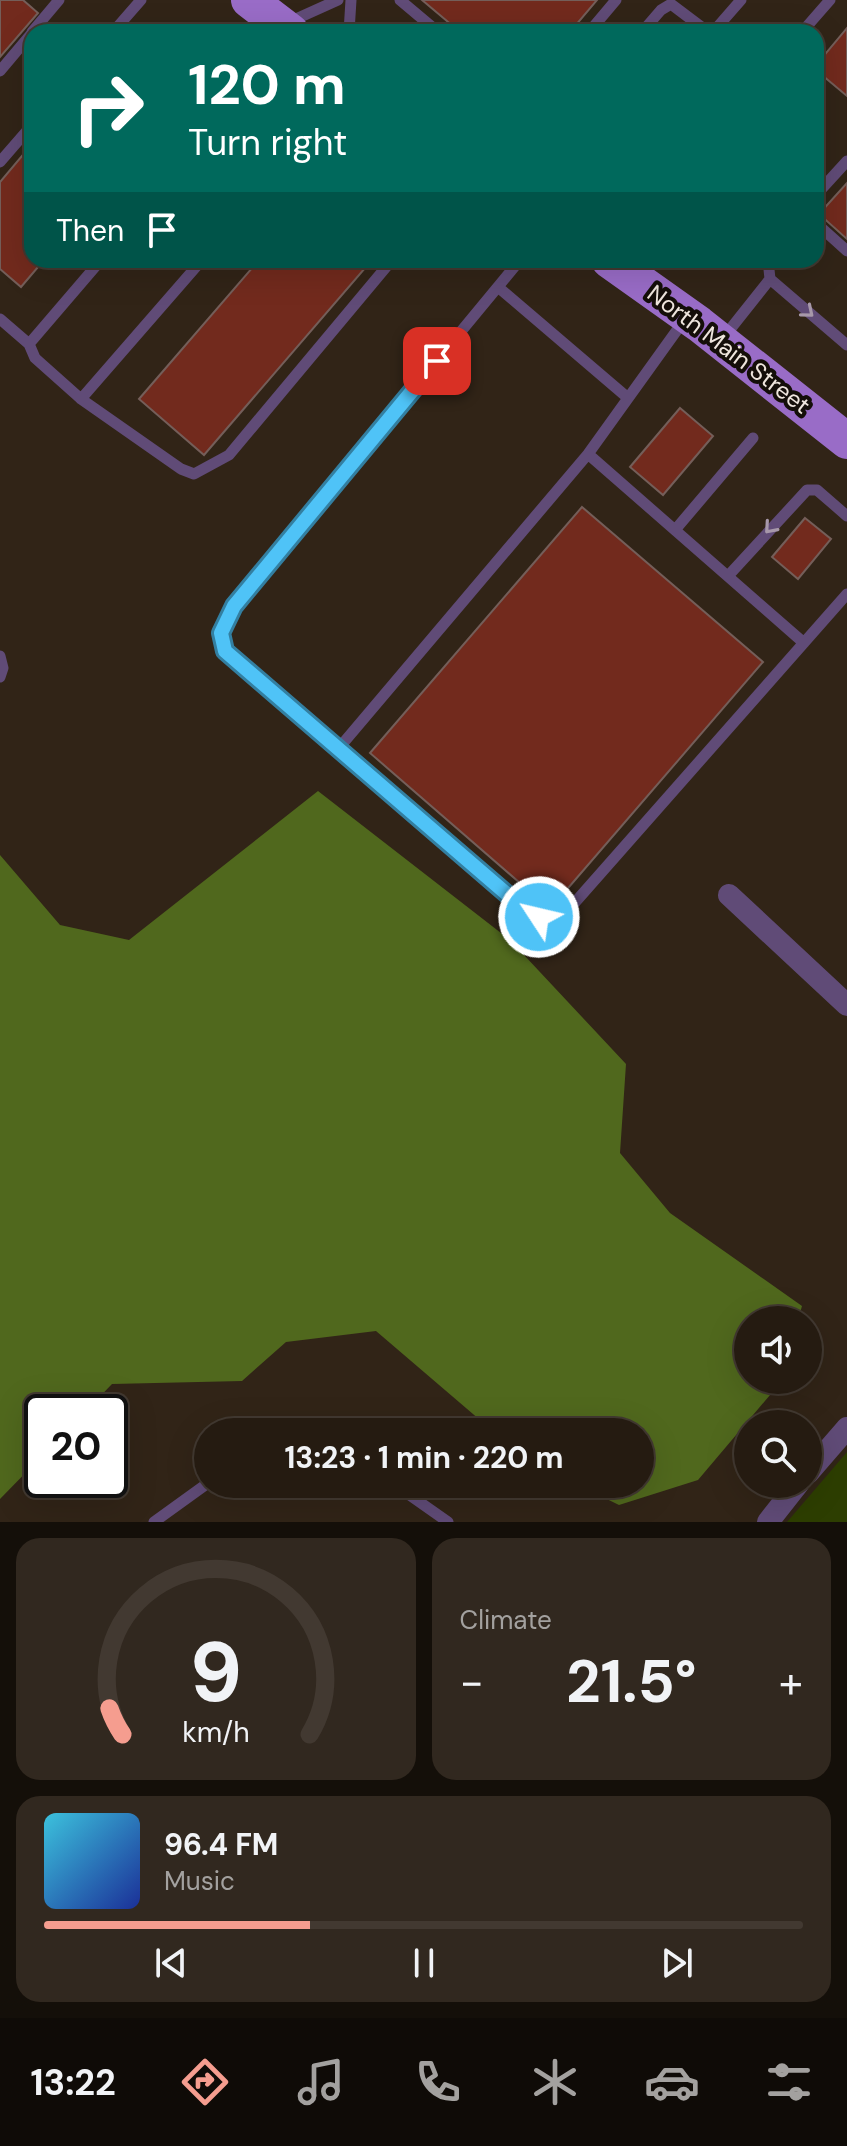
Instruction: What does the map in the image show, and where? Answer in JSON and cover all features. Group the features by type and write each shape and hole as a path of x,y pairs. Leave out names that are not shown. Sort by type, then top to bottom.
{"main road":[{"path":"249,0 281,24"},
{"name":"North Main Street","path":"622,268 688,315 847,441"}],"street":[{"path":"729,895 847,1005"},
{"path":"822,1457 847,1428"},
{"path":"768,1522 787,1498"}],"lane":[{"path":"39,24 59,0"},
{"path":"120,24 141,0"},
{"path":"293,24 338,0"},
{"path":"350,24 351,0"},
{"path":"400,0 428,24"},
{"path":"596,24 616,0"},
{"path":"718,24 741,0"},
{"path":"809,24 830,0"},
{"path":"649,24 671,4 699,24"},
{"path":"0,71 24,42"},
{"path":"0,162 24,134"},
{"path":"824,186 847,161"},
{"path":"824,230 847,251"},
{"path":"29,344 94,268"},
{"path":"81,399 195,268"},
{"path":"0,319 29,344 35,358 81,399 181,469 194,474 229,455 385,268"},
{"path":"513,268 234,606 221,633 225,651 523,908 539,917 563,916 847,594"},
{"path":"769,268 770,279 847,345"},
{"path":"721,341 770,279"},
{"path":"498,287 628,398"},
{"path":"339,748 588,454 688,315"},
{"path":"675,530 753,438"},
{"path":"588,454 804,643"},
{"path":"728,576 797,497 807,490 817,490 847,516"},
{"path":"0,656 3,668 0,677"},
{"path":"154,1522 194,1493"},
{"path":"414,1498 448,1522"}],"green space":[{"path":"318,791 510,940 626,1064 620,1153 670,1213 802,1306 734,1306 734,1394 771,1394 757,1410 734,1410 734,1437 698,1480 654,1494 654,1418 478,1418 376,1331 286,1342 242,1381 112,1384 102,1394 24,1394 24,1474 0,1499 0,855 60,925 129,940"},
{"path":"847,1452 847,1522 787,1522 808,1498 822,1498 822,1481"},
{"path":"605,1498 641,1498 619,1505"}],"building":[{"path":"0,0 23,0 38,13 28,24 24,24 24,29 0,57"},
{"path":"422,0 597,0 577,24 450,24"},
{"path":"847,28 847,96 824,77 824,55"},
{"path":"24,154 24,268 37,268 21,287 0,269 0,182"},
{"path":"847,183 847,239 824,218 824,208"},
{"path":"252,268 365,268 204,455 139,399"},
{"path":"680,408 713,436 663,495 630,467"},
{"path":"582,507 763,662 550,909 370,753"},
{"path":"805,518 831,539 798,579 772,557"}],"route":[{"path":"437,361 234,606 221,633 225,651 523,908 539,917"}]}
